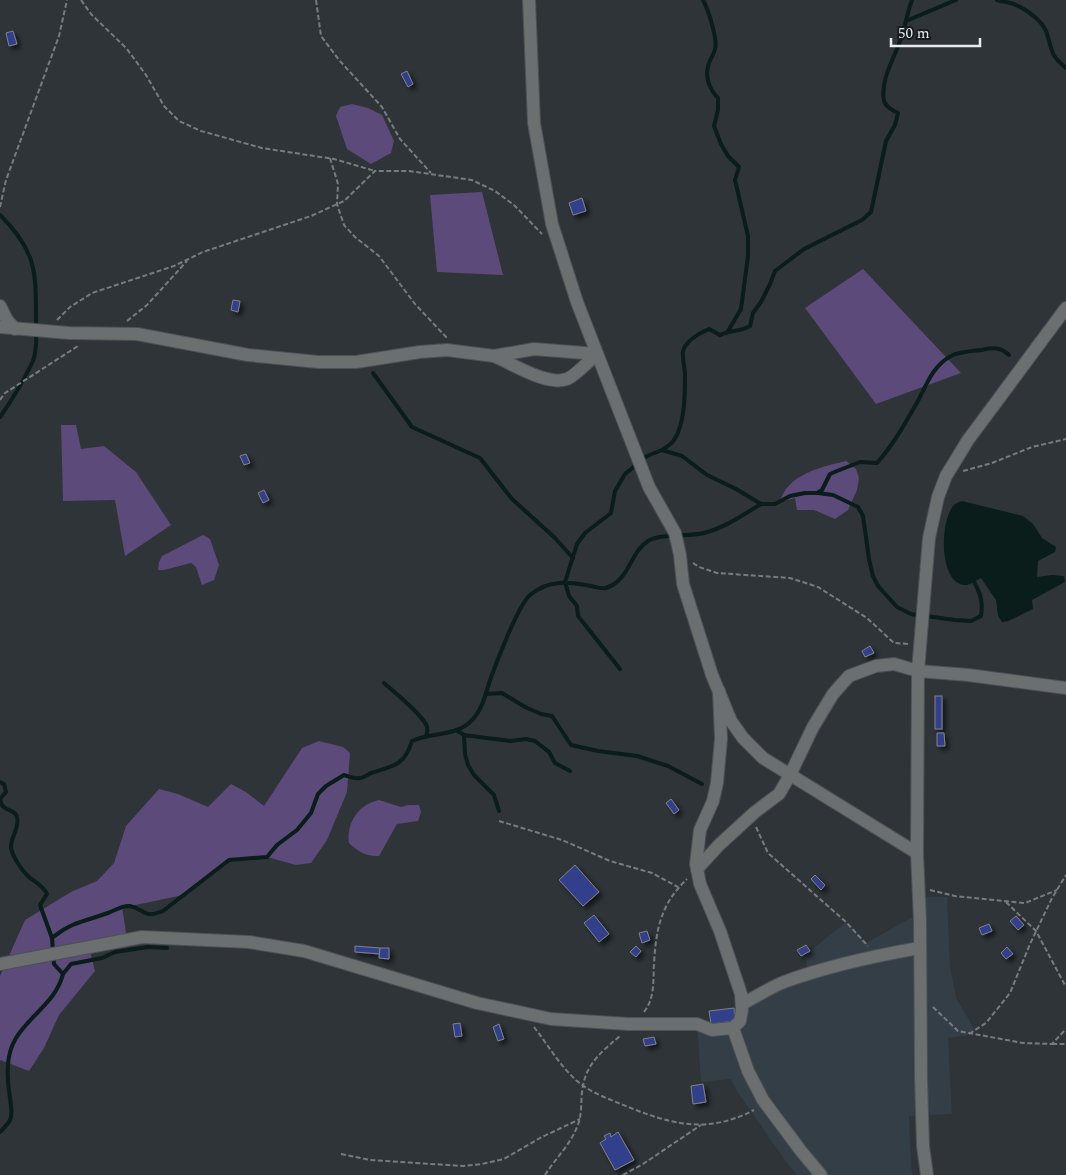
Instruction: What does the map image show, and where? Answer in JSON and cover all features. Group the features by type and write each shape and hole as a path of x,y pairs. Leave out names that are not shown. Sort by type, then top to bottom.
{"street":[{"path":"529,0 534,123 552,224 577,302 648,487 675,533 680,555 683,584 712,675 731,721 743,738 763,758 917,853"},
{"path":"0,306 4,315 15,329"},
{"path":"927,1175 924,1146 917,853 919,644 929,538 938,498 946,476 968,440 1066,308"},
{"path":"0,327 45,332 138,334 248,355 318,362 356,362 420,352 447,350 494,356 534,350 597,354"},
{"path":"494,356 541,378 555,380 568,379 597,354"},
{"path":"697,869 719,844 779,794 813,727 833,694 849,676 876,666 894,664 918,671 968,675 1066,688"},
{"path":"0,964 142,937 249,942 304,951 477,1003 550,1019 628,1024 697,1024 712,1030 733,1028 740,1021 742,994 720,931 700,884 697,869 697,846 700,830 713,801 717,783 721,740 719,691"},
{"path":"742,1004 783,983 877,955 919,948"},
{"path":"733,1028 748,1071 765,1103 821,1175"}],"path":[{"path":"0,208 6,180 58,36 67,0"},
{"path":"81,0 91,14 127,49 146,75 164,106 179,121 201,131 262,148 330,158 374,171 409,171 472,180 495,191 514,205 546,238"},
{"path":"316,0 321,36 339,60 382,107 400,140 432,175"},
{"path":"330,158 338,184 337,204 344,224 355,237 379,256 416,304 447,338"},
{"path":"45,332 70,307 92,293 174,266 204,252 258,232 310,216 344,201 374,171"},
{"path":"110,334 148,305 188,259"},
{"path":"0,400 5,392 78,345"},
{"path":"946,476 992,463 1032,447 1066,439"},
{"path":"680,555 699,567 717,573 790,578 818,587 867,618 894,643 919,644"},
{"path":"751,816 768,853 846,922 877,955"},
{"path":"499,821 562,840 610,861 652,873 678,888"},
{"path":"969,1034 986,1022 1010,993 1036,931 1066,875"},
{"path":"918,887 956,896 1025,903 1057,890"},
{"path":"1006,902 1036,931 1066,987"},
{"path":"920,997 941,1013 958,1031 1023,1043 1066,1044"},
{"path":"521,1012 565,1069 577,1081 590,1090 642,1113 684,1125 701,1125 728,1121 765,1103"},
{"path":"1052,1044 1066,1029"},
{"path":"341,1154 370,1160 463,1166 482,1164 504,1159 540,1138 580,1119"},
{"path":"623,1175 643,1164 701,1125"}],"shaded area":[{"path":"352,104 368,108 382,115 394,141 391,153 371,164 347,149 336,116 340,107"},
{"path":"482,192 503,275 437,272 430,195"},
{"path":"863,269 961,373 876,404 805,308"},
{"path":"61,425 76,425 81,449 104,446 136,472 171,525 125,556 115,500 63,501"},
{"path":"846,461 856,469 859,478 857,490 848,510 835,519 814,510 797,510 795,498 780,502 784,492 798,478 816,469"},
{"path":"962,501 1023,516 1033,524 1042,538 1056,547 1055,552 1038,561 1037,577 1064,576 1065,582 1032,600 1033,609 1002,622 998,616 996,600 981,578 967,585 958,583 951,575 946,564 944,536 946,523 955,504"},
{"path":"203,535 210,539 219,565 214,580 202,585 196,567 191,563 158,570 162,556"},
{"path":"319,741 343,747 350,753 347,792 327,840 311,863 296,865 267,857 229,860 183,895 131,906 122,906 127,940 89,947 95,971 59,1015 44,1048 29,1071 0,1060 0,976 25,920 71,892 97,881 114,863 126,826 159,789 178,794 208,807 231,784 246,792 264,806 302,748"},
{"path":"379,800 401,807 419,805 421,812 418,821 397,824 379,856 374,856 362,853 356,849 349,843 349,836 352,822 360,810"},
{"path":"918,897 947,897 950,967 956,998 975,1030 967,1035 948,1038 952,1114 909,1116 913,1175 797,1175 736,1090 731,1079 701,1082 697,1024 733,1028 742,1010 810,974 804,956 846,922 866,943 918,914"}],"building":[{"path":"13,31 17,44 9,46 6,33"},
{"path":"407,71 413,84 408,87 401,74"},
{"path":"582,198 586,211 573,215 569,203"},
{"path":"233,300 240,301 238,312 231,310"},
{"path":"246,454 250,463 244,465 240,456"},
{"path":"264,490 269,500 263,503 258,493"},
{"path":"870,646 874,653 865,657 862,651"},
{"path":"935,696 942,696 942,729 935,729"},
{"path":"937,733 944,733 945,746 937,746"},
{"path":"671,799 679,810 674,814 666,803"},
{"path":"575,865 599,892 583,906 559,880"},
{"path":"815,875 825,885 821,890 811,879"},
{"path":"594,915 609,934 599,942 584,923"},
{"path":"1016,916 1024,925 1018,930 1010,921"},
{"path":"989,924 992,931 982,935 979,928"},
{"path":"647,931 650,940 642,943 639,933"},
{"path":"806,945 810,951 801,956 797,950"},
{"path":"355,946 380,948 380,954 355,952"},
{"path":"636,946 641,951 636,957 630,952"},
{"path":"1007,947 1013,954 1006,959 1001,953"},
{"path":"380,948 389,948 389,959 379,958"},
{"path":"734,1008 735,1021 711,1024 709,1011"},
{"path":"460,1023 462,1036 455,1037 453,1024"},
{"path":"499,1024 504,1039 498,1041 493,1027"},
{"path":"654,1037 656,1044 645,1046 643,1039"},
{"path":"703,1084 706,1102 693,1104 691,1086"},
{"path":"618,1132 634,1160 615,1170 600,1143 606,1139 604,1136 610,1133 611,1137"}],"waterway":[{"path":"703,0 710,17 716,45 707,71 711,88 718,98 718,110 714,126 728,156 739,167 735,180 748,236 748,256 741,309 728,331"},
{"path":"662,450 673,442 678,433 684,409 685,375 683,351 687,343 709,329 720,335 750,326 753,313 761,302 775,271 804,249 862,220 871,212 886,141 895,125 898,113 885,103 884,85 902,36 912,0"},
{"path":"906,21 956,0"},
{"path":"997,0 1020,7 1037,19 1046,31 1054,55 1066,68"},
{"path":"0,215 21,240 32,262 35,287 36,340 36,351 33,361 18,390 0,417"},
{"path":"620,669 578,616 577,606 569,596 565,582 577,544 585,533 611,513 615,491 625,474 647,456 662,450 682,456 707,475 761,504 775,504 790,496 817,493 822,490 830,474 860,462 877,463 900,432 932,375 945,360 958,354 992,348 1002,350 1009,355"},
{"path":"373,373 412,427 480,458 512,499 554,537 573,558"},
{"path":"818,493 833,495 858,507 863,516 873,576 878,586 897,607 911,614 971,621 981,616 982,611 981,599 974,582"},
{"path":"52,938 72,925 124,906 130,906 148,914 163,911 229,860 267,857 277,845 297,830 311,813 318,794 326,786 344,775 361,778 393,766 406,755 412,741 456,730 469,723 477,714 482,704 501,650 519,611 530,595 537,590 544,586 559,583 575,583 606,588 620,579 637,552 648,541 660,537 711,531 733,521 761,504"},
{"path":"384,683 425,722 427,727 426,736"},
{"path":"486,694 502,693 525,707 541,714 552,716 571,745 637,756 668,766 702,784"},
{"path":"456,730 464,735 510,741 526,739 535,741 549,752 555,763 570,771"},
{"path":"464,735 465,754 468,765 474,775 494,795 499,811"},
{"path":"0,782 4,784 6,792 0,799 1,803 16,814 18,821 11,844 12,852 24,872 42,887 47,894 40,905 52,938 54,964 63,974 55,993 22,1030 12,1045 8,1060 11,1118 0,1132"},
{"path":"63,974 71,964 102,958 115,952 148,947 167,948"}]}
